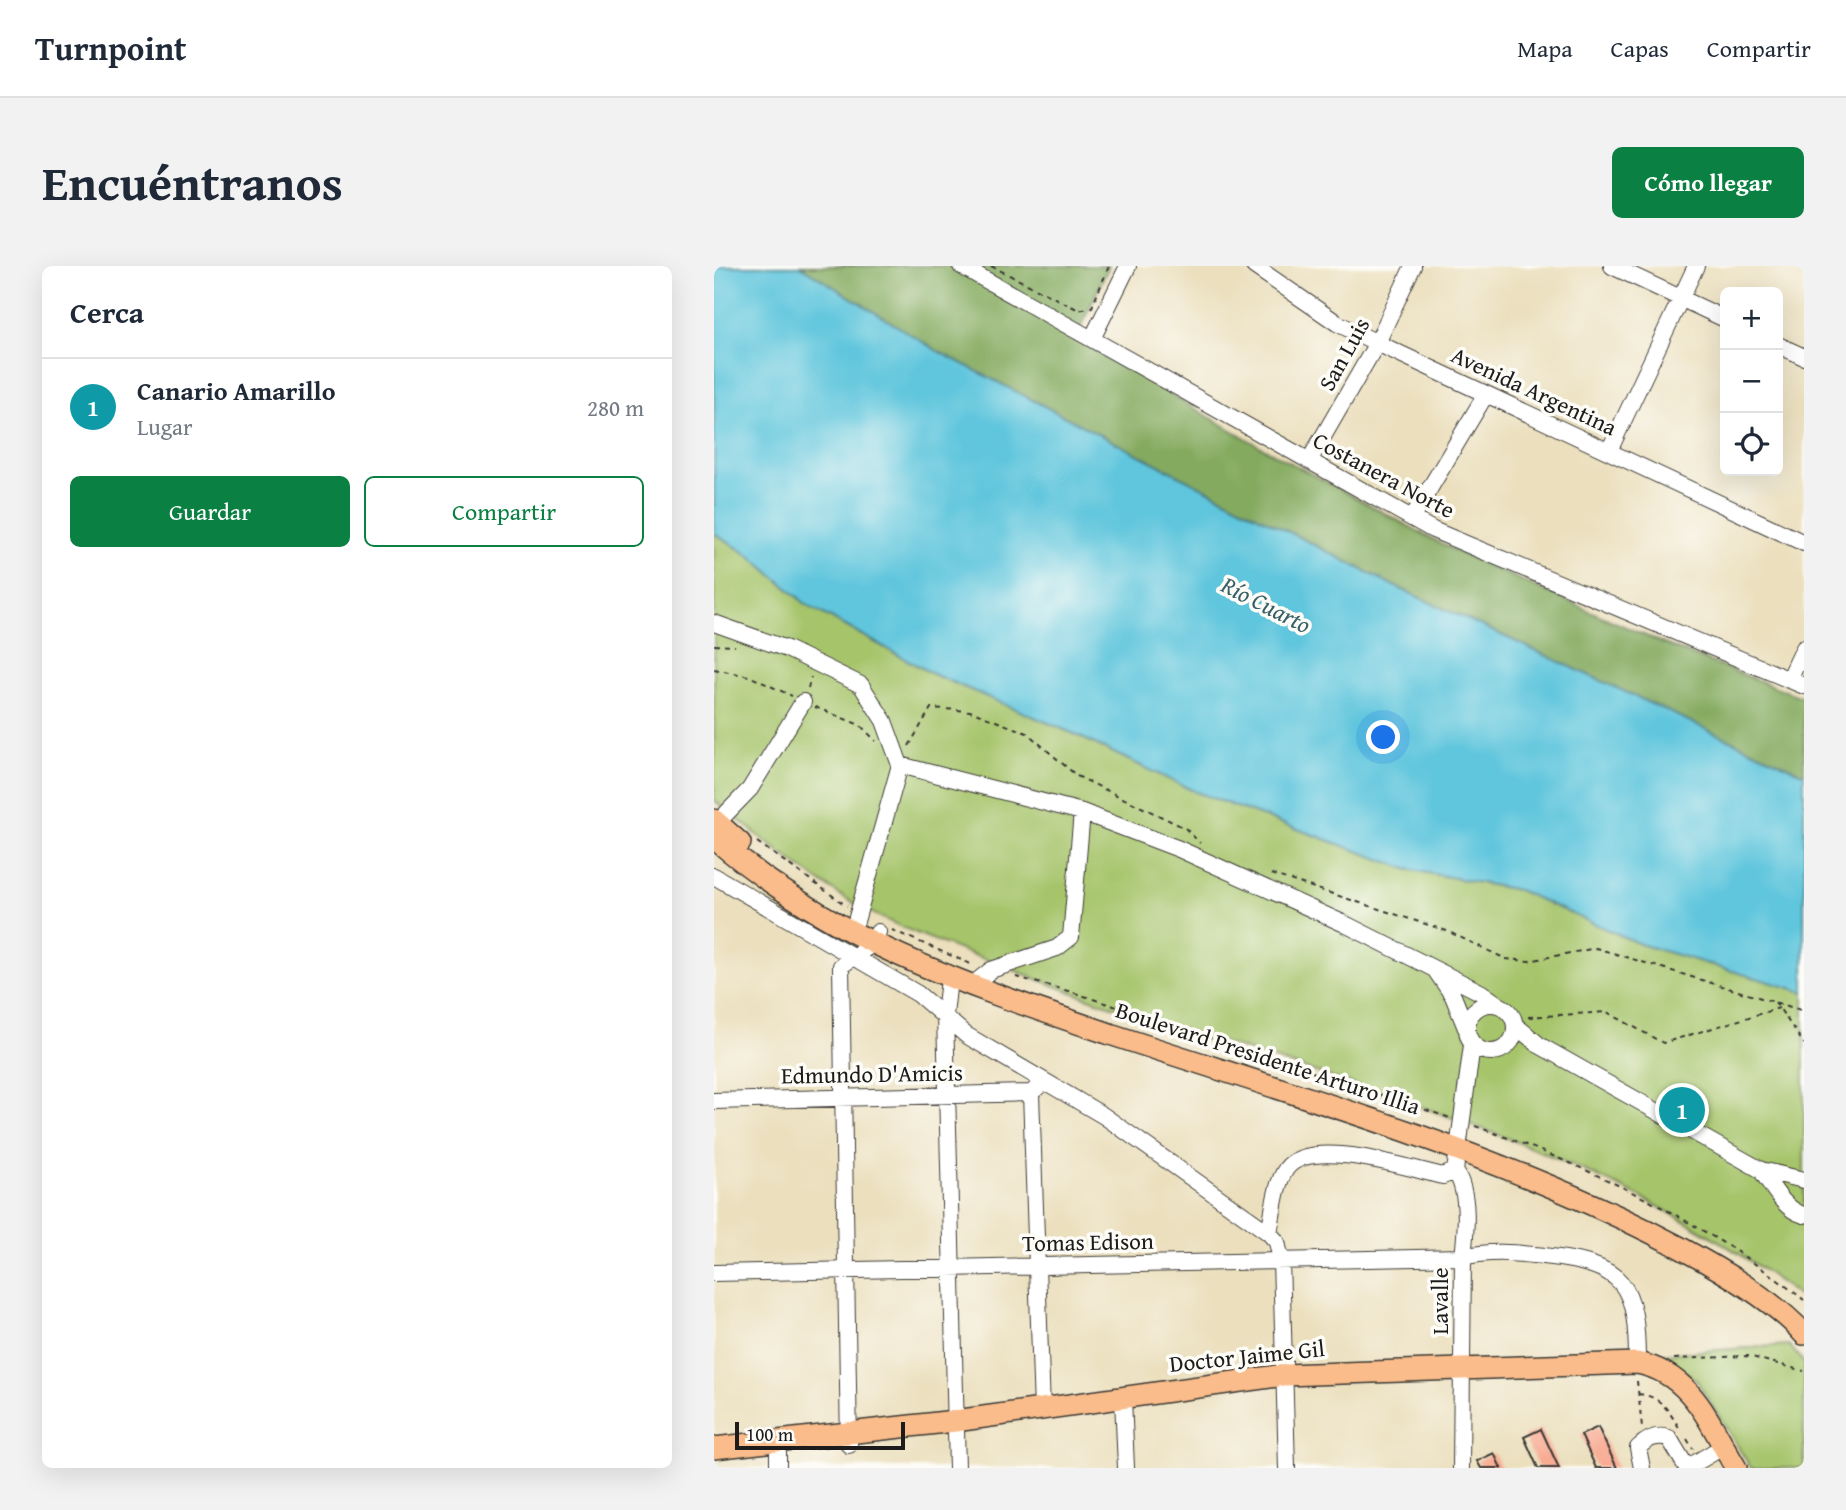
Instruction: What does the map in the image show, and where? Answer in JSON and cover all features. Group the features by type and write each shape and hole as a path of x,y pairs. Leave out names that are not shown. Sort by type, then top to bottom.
{"main road":[{"name":"Boulevard Presidente Arturo Illia","path":"715,827 772,867 857,916 948,983 981,978"},
{"name":"Boulevard Presidente Arturo Illia","path":"715,827 807,907 981,978 1461,1136 1560,1176 1642,1213 1765,1285 1804,1315"},
{"name":"Boulevard Presidente Arturo Illia","path":"1461,1136 1636,1224 1758,1296 1804,1334"},
{"name":"Doctor Jaime Gil","path":"1637,1369 1670,1387 1719,1460"},
{"name":"Doctor Jaime Gil","path":"714,1448 849,1439 956,1427 1284,1381 1637,1369 1663,1370 1686,1387 1736,1468"},
{"name":"Doctor Jaime Gil","path":"956,1427 1042,1410 1123,1403"},
{"name":"Doctor Jaime Gil","path":"714,1460 778,1460 849,1439"}],"street":[{"name":"Costanera Norte","path":"961,266 1412,518 1797,683"},
{"path":"1092,339 1128,266"},
{"name":"Avenida Argentina","path":"1254,266 1337,323 1804,543"},
{"name":"San Luis","path":"1309,461 1377,343 1413,266"},
{"path":"1612,266 1720,317"},
{"path":"1609,451 1696,266"},
{"path":"1783,347 1804,357"},
{"path":"1412,518 1486,394"},
{"path":"714,623 787,649 861,685 884,721 900,765 857,916"},
{"path":"1797,683 1804,648"},
{"path":"715,827 750,789 803,702"},
{"path":"900,765 1082,812 1179,849 1347,925 1482,993 1499,1005 1514,1027 1539,1045 1760,1170 1804,1180"},
{"path":"981,978 1057,948 1071,937 1082,812"},
{"path":"714,876 918,994 975,1041 1104,1116 1269,1233 1277,1242 1281,1260 1287,1468"},
{"path":"849,1439 841,966 880,935"},
{"path":"1435,969 1453,996 1472,1045 1486,1052 1494,1052"},
{"path":"948,983 945,1015 957,1468"},
{"path":"948,983 958,1015 975,1041"},
{"path":"1466,1028 1477,1008 1499,1005"},
{"path":"1468,1067 1509,1045 1514,1027"},
{"name":"Lavalle","path":"1461,1468 1463,1257 1466,1235 1461,1181 1455,1171 1472,1045"},
{"path":"1042,1410 1031,1093 1044,1082"},
{"name":"Edmundo D'Amicis","path":"714,1101 1031,1093"},
{"path":"1269,1233 1284,1171 1300,1156 1318,1154 1354,1157 1443,1175 1455,1171"},
{"path":"1760,1170 1783,1201 1796,1213 1804,1216"},
{"name":"Tomas Edison","path":"714,1273 1463,1257 1486,1252 1519,1253 1584,1261 1612,1273 1634,1308 1637,1369"},
{"path":"1123,1403 1126,1468"},
{"path":"1642,1468 1638,1448 1644,1442 1661,1435 1669,1438 1687,1468 1719,1460"}],"path":[{"path":"991,266 1079,310 1091,307 1109,266"},
{"path":"714,645 744,647"},
{"path":"714,669 749,676 860,725 900,765 931,708 970,711 1027,733 1077,776 1185,828 1207,850"},
{"path":"803,702 812,674"},
{"path":"753,839 857,916"},
{"path":"1265,873 1447,931 1506,959 1529,961 1595,948 1804,1011"},
{"path":"880,935 981,978 1072,992 1461,1136 1596,1176 1677,1216 1744,1256 1804,1300"},
{"path":"1774,1001 1804,1044"},
{"path":"1514,1027 1606,1012 1663,1043 1779,1008"},
{"path":"1664,1360 1748,1356 1804,1371"},
{"path":"1637,1369 1644,1442"}],"green space":[{"path":"800,266 1109,266 1075,339 1263,448 1455,551 1664,644 1804,698 1804,774 1392,585 939,352"},
{"path":"714,533 752,557 807,605 933,674 1072,733 1196,792 1407,869 1518,890 1640,944 1804,992 1804,1300 1717,1240 1624,1189 1527,1146 1326,1075 1123,1010 910,931 866,910 811,875 714,800"},
{"path":"1789,1345 1804,1363 1804,1468 1751,1468 1697,1381 1680,1367 1647,1355"}],"water":[{"name":"Río Cuarto","path":"714,266 800,266 939,352 1392,585 1804,774 1804,992 1640,944 1518,890 1407,869 1196,792 1072,733 933,674 807,605 752,557 714,533"}],"building":[{"path":"1598,1427 1617,1468 1596,1468 1581,1435"},
{"path":"1541,1429 1559,1468 1538,1468 1524,1437"},
{"path":"1494,1453 1501,1468 1481,1468 1477,1461"}],"place":[{"name":"Canario Amarillo","path":"1682,1110"}]}
